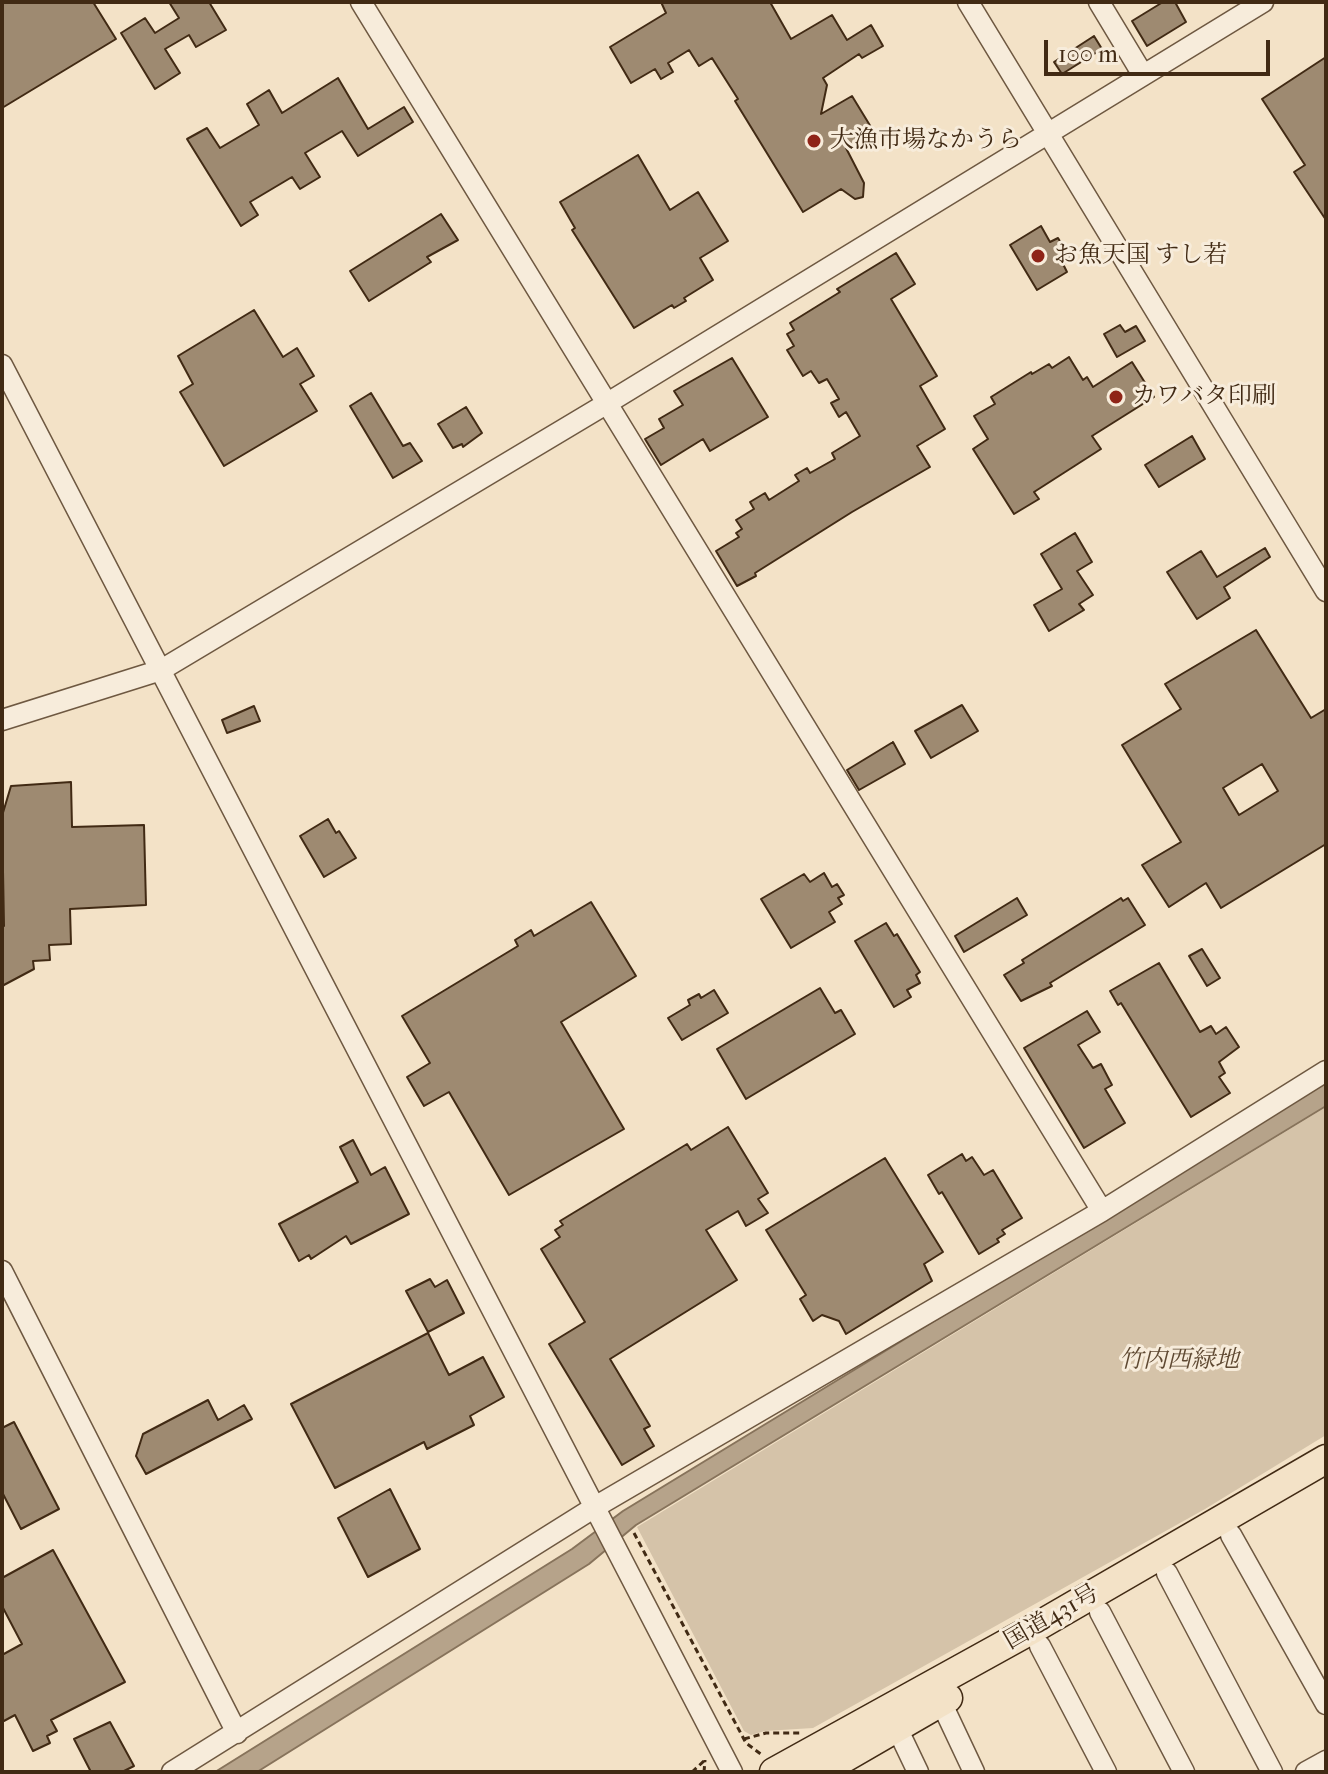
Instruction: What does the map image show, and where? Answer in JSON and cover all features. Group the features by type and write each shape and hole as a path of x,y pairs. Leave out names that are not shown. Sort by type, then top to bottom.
{"highway":[{"name":"国道431号","path":"774,1772 1019,1637 1326,1459"},
{"name":"国道431号","path":"834,1768 941,1702 1326,1480"}],"street":[{"path":"361,2 1102,1211"},
{"path":"968,2 1326,591"},
{"path":"1099,2 1143,75"},
{"path":"2,720 161,670 1048,135 1254,4"},
{"path":"2,365 732,1772"},
{"path":"172,1772 600,1517 1326,1071"},
{"path":"2,1271 237,1733"},
{"path":"1231,1535 1326,1704"},
{"path":"1167,1573 1272,1772"},
{"path":"1100,1612 1184,1772"},
{"path":"1040,1646 1106,1772"},
{"path":"941,1702 974,1772"},
{"path":"897,1728 918,1772"},
{"path":"1306,1772 1326,1761"}],"path":[{"path":"634,1533 745,1741 766,1733 806,1733"},
{"path":"692,1772 706,1762 704,1772"}],"green space":[{"name":"竹内西緑地","path":"1326,1107 1326,1435 1205,1509 813,1728 765,1731 751,1735 744,1731 637,1527"}],"shaded area":[{"path":"1326,1082 1326,1106 636,1525 589,1564 257,1772 215,1772 572,1549 623,1511"}],"building":[{"path":"2,2 93,2 116,39 2,108"},
{"path":"169,2 209,2 226,30 196,47 189,35 165,49 180,73 155,89 121,33 145,18 155,33 179,18"},
{"path":"661,2 770,2 791,39 832,15 847,40 871,25 883,46 862,58 859,54 823,78 827,85 821,114 852,96 874,132 846,148 864,183 863,197 855,199 841,189 803,212 712,58 699,66 689,50 668,63 673,72 661,79 655,69 631,83 610,47 666,13"},
{"path":"1163,2 1175,2 1186,22 1147,46 1132,21"},
{"path":"1094,36 1102,49 1062,74 1054,62"},
{"path":"1326,57 1326,220 1294,172 1305,165 1262,99"},
{"path":"338,78 368,129 404,107 413,122 358,156 342,131 305,153 320,177 300,189 292,177 250,202 258,215 241,226 187,139 207,128 220,148 259,125 247,104 269,90 282,113"},
{"path":"638,155 670,210 698,192 728,241 700,258 713,280 684,298 686,301 674,308 672,305 634,328 572,230 575,228 560,202"},
{"path":"441,214 458,240 427,257 431,262 369,301 350,271"},
{"path":"1041,226 1050,242 1058,238 1071,260 1063,264 1067,272 1037,290 1010,245"},
{"path":"896,253 915,284 891,299 937,376 920,386 945,429 917,446 930,467 852,512 737,586 716,551 739,537 736,533 742,529 736,520 754,509 750,502 765,493 769,500 799,481 795,475 807,468 810,473 835,459 832,453 860,436 846,412 839,417 831,403 839,399 827,379 819,383 811,371 803,376 787,350 794,346 787,334 794,330 790,323 840,292 837,289"},
{"path":"254,310 283,357 297,348 314,376 300,384 317,411 224,466 180,392 193,384 178,356"},
{"path":"1120,325 1125,332 1136,326 1145,341 1117,357 1104,334"},
{"path":"1069,357 1083,380 1087,377 1093,387 1132,362 1154,397 1092,436 1101,449 1034,492 1039,499 1014,514 973,449 988,439 974,416 995,404 991,397 1031,372 1049,364 1052,368"},
{"path":"732,358 768,417 710,451 703,439 661,465 645,439 664,428 659,419 683,405 674,391"},
{"path":"371,393 403,446 410,443 422,461 393,478 350,406"},
{"path":"466,407 482,433 463,447 462,444 453,448 438,424"},
{"path":"1192,436 1205,459 1159,487 1145,465"},
{"path":"1075,533 1092,562 1077,571 1093,595 1079,604 1084,610 1049,631 1034,605 1062,589 1041,554"},
{"path":"1265,548 1270,557 1224,587 1230,598 1197,619 1167,572 1201,551 1217,577"},
{"path":"1256,630 1311,718 1326,709 1326,844 1221,908 1206,883 1169,907 1142,865 1181,842 1122,745 1181,709 1165,684","holes":["1262,764 1278,791 1239,815 1223,788"]},
{"path":"962,705 978,731 931,758 915,731"},
{"path":"254,706 260,721 227,733 222,720"},
{"path":"893,742 905,764 859,790 847,770"},
{"path":"71,782 72,827 144,825 146,905 70,909 71,944 49,945 50,960 33,961 34,969 2,986 2,816 11,786"},
{"path":"328,819 356,858 324,877 300,836"},
{"path":"824,873 832,887 837,884 844,895 838,898 842,904 829,912 835,922 791,948 761,899 804,874 810,882"},
{"path":"1017,898 1027,915 964,952 955,936"},
{"path":"1121,898 1123,901 1128,898 1145,925 1050,983 1052,986 1021,1001 1004,975 1024,963 1022,960"},
{"path":"591,902 636,976 561,1022 624,1129 509,1195 449,1092 424,1106 407,1077 430,1063 402,1016 518,946 515,940 531,930 534,936"},
{"path":"886,923 894,936 897,934 920,972 916,975 920,983 907,990 911,997 894,1007 855,941"},
{"path":"1202,949 1220,978 1207,986 1189,956"},
{"path":"1159,963 1200,1032 1211,1026 1216,1034 1226,1027 1239,1047 1219,1062 1225,1073 1219,1077 1230,1093 1191,1117 1121,1003 1118,1005 1110,991"},
{"path":"820,988 835,1013 841,1010 855,1034 746,1099 717,1049"},
{"path":"714,990 728,1013 682,1040 668,1018 690,1005 688,1000 699,994 701,998"},
{"path":"1087,1011 1100,1032 1078,1045 1093,1068 1101,1064 1112,1085 1105,1089 1125,1123 1084,1148 1024,1048"},
{"path":"728,1127 768,1193 758,1199 768,1213 746,1226 738,1211 706,1230 737,1280 610,1359 650,1426 644,1429 654,1446 622,1465 549,1344 585,1322 541,1249 560,1237 555,1230 563,1225 560,1221 687,1144 691,1150"},
{"path":"353,1140 371,1175 385,1167 409,1214 351,1244 346,1236 311,1259 309,1255 299,1261 279,1224 358,1182 340,1147"},
{"path":"962,1154 966,1161 972,1157 984,1175 993,1170 1022,1218 1002,1230 1005,1234 997,1239 999,1242 979,1254 942,1192 939,1194 928,1175"},
{"path":"885,1158 943,1252 924,1264 932,1281 846,1334 839,1321 822,1315 813,1321 800,1299 806,1295 766,1230"},
{"path":"430,1279 435,1287 447,1280 464,1313 428,1332 406,1291"},
{"path":"428,1333 449,1375 483,1357 504,1397 470,1416 474,1425 427,1449 424,1442 335,1488 291,1404"},
{"path":"208,1400 218,1420 244,1405 252,1419 146,1474 136,1456 143,1434"},
{"path":"14,1422 59,1509 21,1529 2,1492 2,1428"},
{"path":"390,1489 420,1549 368,1577 338,1518"},
{"path":"53,1550 125,1682 51,1720 57,1731 47,1736 50,1743 33,1751 15,1715 2,1722 2,1655 22,1644 2,1606 2,1578"},
{"path":"110,1722 134,1766 122,1772 91,1772 74,1739"}],"place":[{"name":"大漁市場なかうら","path":"814,141"},
{"name":"お魚天国 すし若","path":"1038,256"},
{"name":"カワバタ印刷","path":"1116,397"}]}
